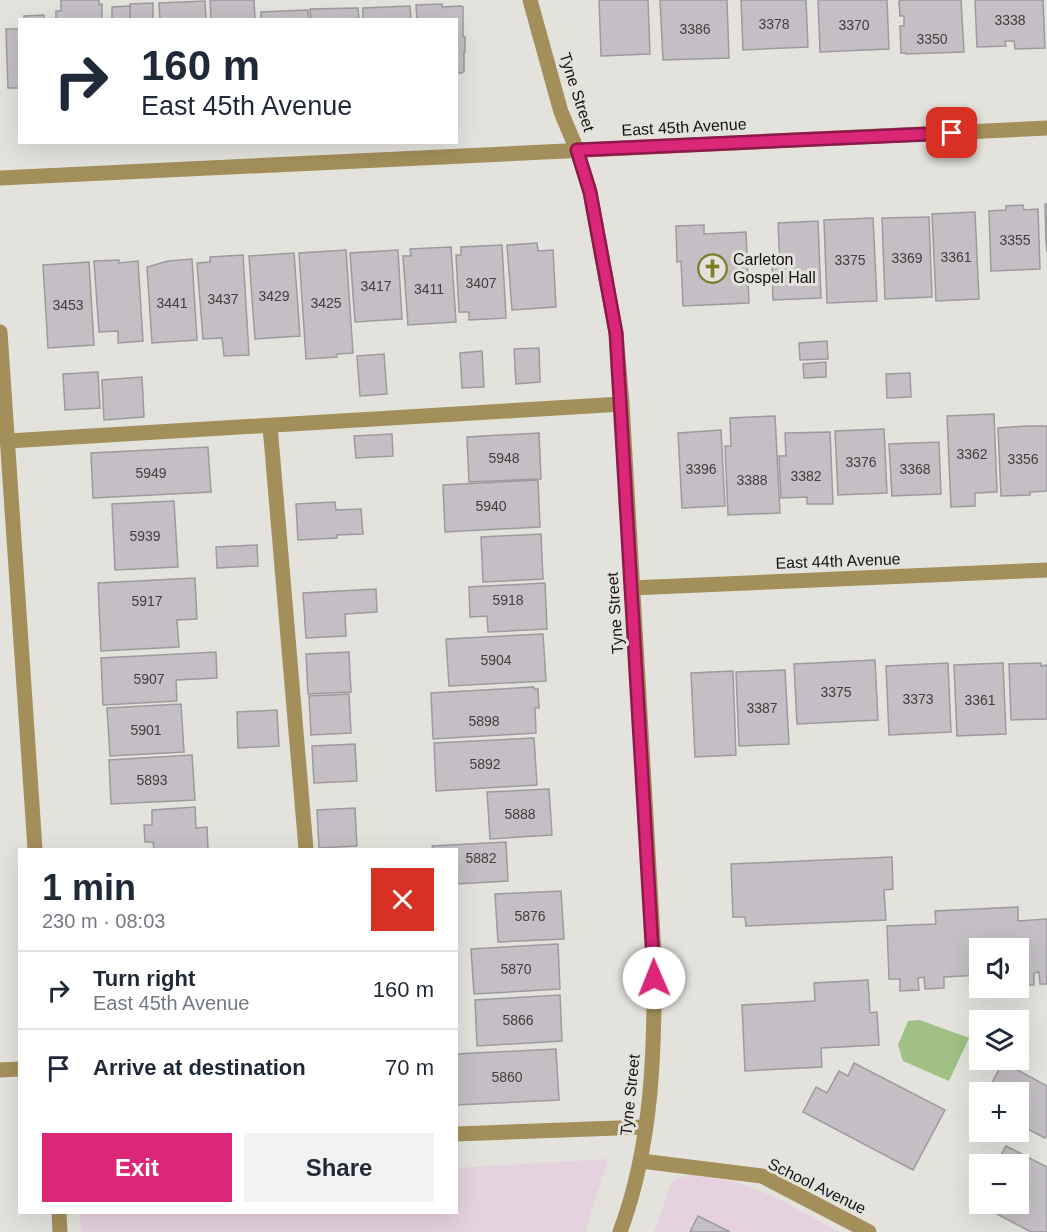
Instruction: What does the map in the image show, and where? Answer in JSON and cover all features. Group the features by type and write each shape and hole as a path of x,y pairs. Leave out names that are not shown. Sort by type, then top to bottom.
{"street":[{"name":"Tyne Street","path":"530,0 561,112 577,150 590,192 616,333 622,404 654,954 655,1025 641,1161 630,1206 620,1232"},
{"name":"East 45th Avenue","path":"0,178 1047,129"},
{"path":"0,332 36,848"},
{"path":"8,441 622,404"},
{"path":"270,426 306,848"},
{"name":"East 44th Avenue","path":"631,588 1047,570"},
{"path":"0,1070 18,1069"},
{"path":"458,1134 645,1127"},
{"name":"School Avenue","path":"641,1161 762,1176 869,1232"},
{"path":"59,1214 60,1232"}],"shaded area":[{"path":"608,1159 585,1232 81,1232 80,1214 458,1214 458,1168"},
{"path":"693,1175 736,1182 775,1197 839,1232 654,1232 672,1182 678,1178"}],"green space":[{"path":"920,1020 969,1038 949,1081 903,1061 898,1045 908,1021"}],"building":[{"path":"61,0 99,0 99,5 102,4 102,18 56,18 56,11 61,11"},
{"path":"210,0 254,0 255,18 211,18"},
{"path":"599,0 648,0 650,54 601,56"},
{"path":"660,0 727,0 729,58 663,60"},
{"path":"741,0 806,0 808,47 743,50"},
{"path":"818,0 887,0 889,49 820,52"},
{"path":"961,0 964,52 901,53 900,26 904,26 904,16 900,16 899,1"},
{"path":"975,0 1043,0 1045,48 1015,49 1014,41 1005,41 1006,46 977,47"},
{"path":"205,1 206,18 160,18 159,3"},
{"path":"153,3 153,18 130,18 130,4"},
{"path":"442,4 442,7 463,7 465,52 462,73 458,73 458,18 417,18 416,5"},
{"path":"130,6 130,18 112,18 112,7"},
{"path":"410,6 411,18 363,18 363,8"},
{"path":"358,8 359,18 311,18 310,9"},
{"path":"308,10 309,18 261,18 261,12"},
{"path":"44,15 44,18 24,18 24,16"},
{"path":"6,29 18,29 18,88 8,88"},
{"path":"1045,204 1047,204 1047,252 1046,242"},
{"path":"1023,205 1024,210 1038,209 1040,269 991,271 989,211 1006,210 1006,206"},
{"path":"975,212 979,299 936,301 932,214"},
{"path":"929,217 932,297 885,299 882,218"},
{"path":"873,218 877,301 827,303 824,220"},
{"path":"818,221 821,298 773,300 772,264 780,264 778,223"},
{"path":"704,225 704,234 746,232 749,303 683,306 681,261 677,262 676,226"},
{"path":"537,243 538,251 553,250 556,307 512,310 507,245"},
{"path":"502,245 506,318 469,320 469,312 459,312 456,255 461,255 461,247"},
{"path":"451,247 456,322 408,325 403,256 411,256 410,249"},
{"path":"346,250 353,353 337,354 337,357 306,359 299,253"},
{"path":"398,250 402,319 355,322 350,253"},
{"path":"294,253 300,336 255,339 249,256"},
{"path":"243,255 249,355 224,356 222,338 203,339 197,263 210,262 210,257"},
{"path":"192,259 197,340 152,343 147,267 168,261"},
{"path":"119,260 119,263 138,261 143,341 118,343 118,331 99,332 94,261"},
{"path":"89,262 94,345 48,348 43,265"},
{"path":"827,341 828,359 800,360 799,343"},
{"path":"539,348 540,382 516,384 514,349"},
{"path":"482,351 484,387 462,388 460,353"},
{"path":"384,354 387,394 360,396 357,356"},
{"path":"826,362 826,377 804,378 803,364"},
{"path":"98,372 100,408 65,410 63,374"},
{"path":"910,373 911,397 887,398 886,374"},
{"path":"142,377 144,417 104,420 102,380"},
{"path":"994,414 997,492 975,493 975,506 951,507 947,416"},
{"path":"775,416 780,513 728,515 725,446 731,446 730,418"},
{"path":"1047,426 1047,491 1030,492 1030,495 1001,496 998,428"},
{"path":"884,429 887,493 838,495 835,431"},
{"path":"721,430 725,506 682,508 678,433"},
{"path":"830,432 833,504 807,504 807,497 781,498 779,456 786,456 785,433"},
{"path":"539,433 541,479 469,482 467,437"},
{"path":"392,434 393,456 356,458 354,436"},
{"path":"939,442 941,494 892,496 889,444"},
{"path":"208,447 211,492 93,498 91,453"},
{"path":"538,480 540,527 445,532 443,485"},
{"path":"174,501 178,567 115,570 112,504"},
{"path":"335,502 336,510 361,509 363,534 298,540 296,504"},
{"path":"541,534 543,579 483,582 481,537"},
{"path":"257,545 258,566 217,568 216,547"},
{"path":"195,578 197,619 177,620 179,647 101,651 98,583"},
{"path":"545,583 547,629 488,632 487,616 470,617 469,587"},
{"path":"376,589 377,612 345,614 346,636 306,638 303,593"},
{"path":"543,634 546,681 449,686 446,639"},
{"path":"216,652 217,678 176,680 177,701 103,705 101,658"},
{"path":"349,652 351,692 308,694 306,654"},
{"path":"875,660 878,720 797,724 794,664"},
{"path":"948,663 951,732 889,735 886,666"},
{"path":"1003,663 1006,734 957,736 954,665"},
{"path":"1041,663 1041,666 1047,665 1047,719 1011,720 1009,664"},
{"path":"785,670 789,744 739,746 736,672"},
{"path":"733,671 736,755 695,757 691,673"},
{"path":"534,687 538,689 539,708 535,708 536,733 433,739 431,693"},
{"path":"349,694 351,733 311,735 309,696"},
{"path":"181,704 184,752 110,756 107,708"},
{"path":"277,710 279,746 238,748 237,712"},
{"path":"534,738 537,785 436,791 434,743"},
{"path":"355,744 357,781 314,783 312,746"},
{"path":"192,755 195,800 111,804 109,760"},
{"path":"549,789 552,835 490,839 487,792"},
{"path":"195,807 196,828 207,827 208,848 154,848 153,842 145,842 144,825 152,825 152,810"},
{"path":"355,808 357,846 319,848 317,810"},
{"path":"506,842 508,881 458,884 458,848 433,848 432,846"},
{"path":"892,857 893,889 884,890 886,920 746,926 745,917 733,917 731,864"},
{"path":"561,891 564,939 498,942 495,894"},
{"path":"1018,907 1018,921 1047,919 1047,984 1040,984 1039,972 1034,973 1034,985 1029,985 1029,938 969,938 969,976 944,977 944,988 925,989 924,977 918,978 919,990 900,991 900,979 889,979 887,926 936,924 935,911"},
{"path":"558,944 560,989 474,994 471,949"},
{"path":"868,980 870,1013 877,1012 879,1045 821,1048 822,1067 745,1071 742,1005 815,1001 814,983"},
{"path":"560,995 562,1041 477,1046 475,1000"},
{"path":"556,1049 559,1100 458,1105 458,1054"},
{"path":"854,1063 945,1110 913,1170 803,1112 816,1087 827,1093 839,1071 848,1076"},
{"path":"999,1070 1018,1070 1047,1086 1047,1135 1045,1138 1029,1130 1029,1082 992,1082"},
{"path":"1006,1146 1022,1154 1002,1154"},
{"path":"1029,1158 1047,1167 1047,1232 1031,1232 997,1214 1029,1214"},
{"path":"698,1216 730,1232 690,1232"}],"place":[{"name":"Carleton Gospel Hall","path":"712,268"}],"route":[{"path":"654,978 647,828 616,333 590,192 577,150 952,133"}]}
